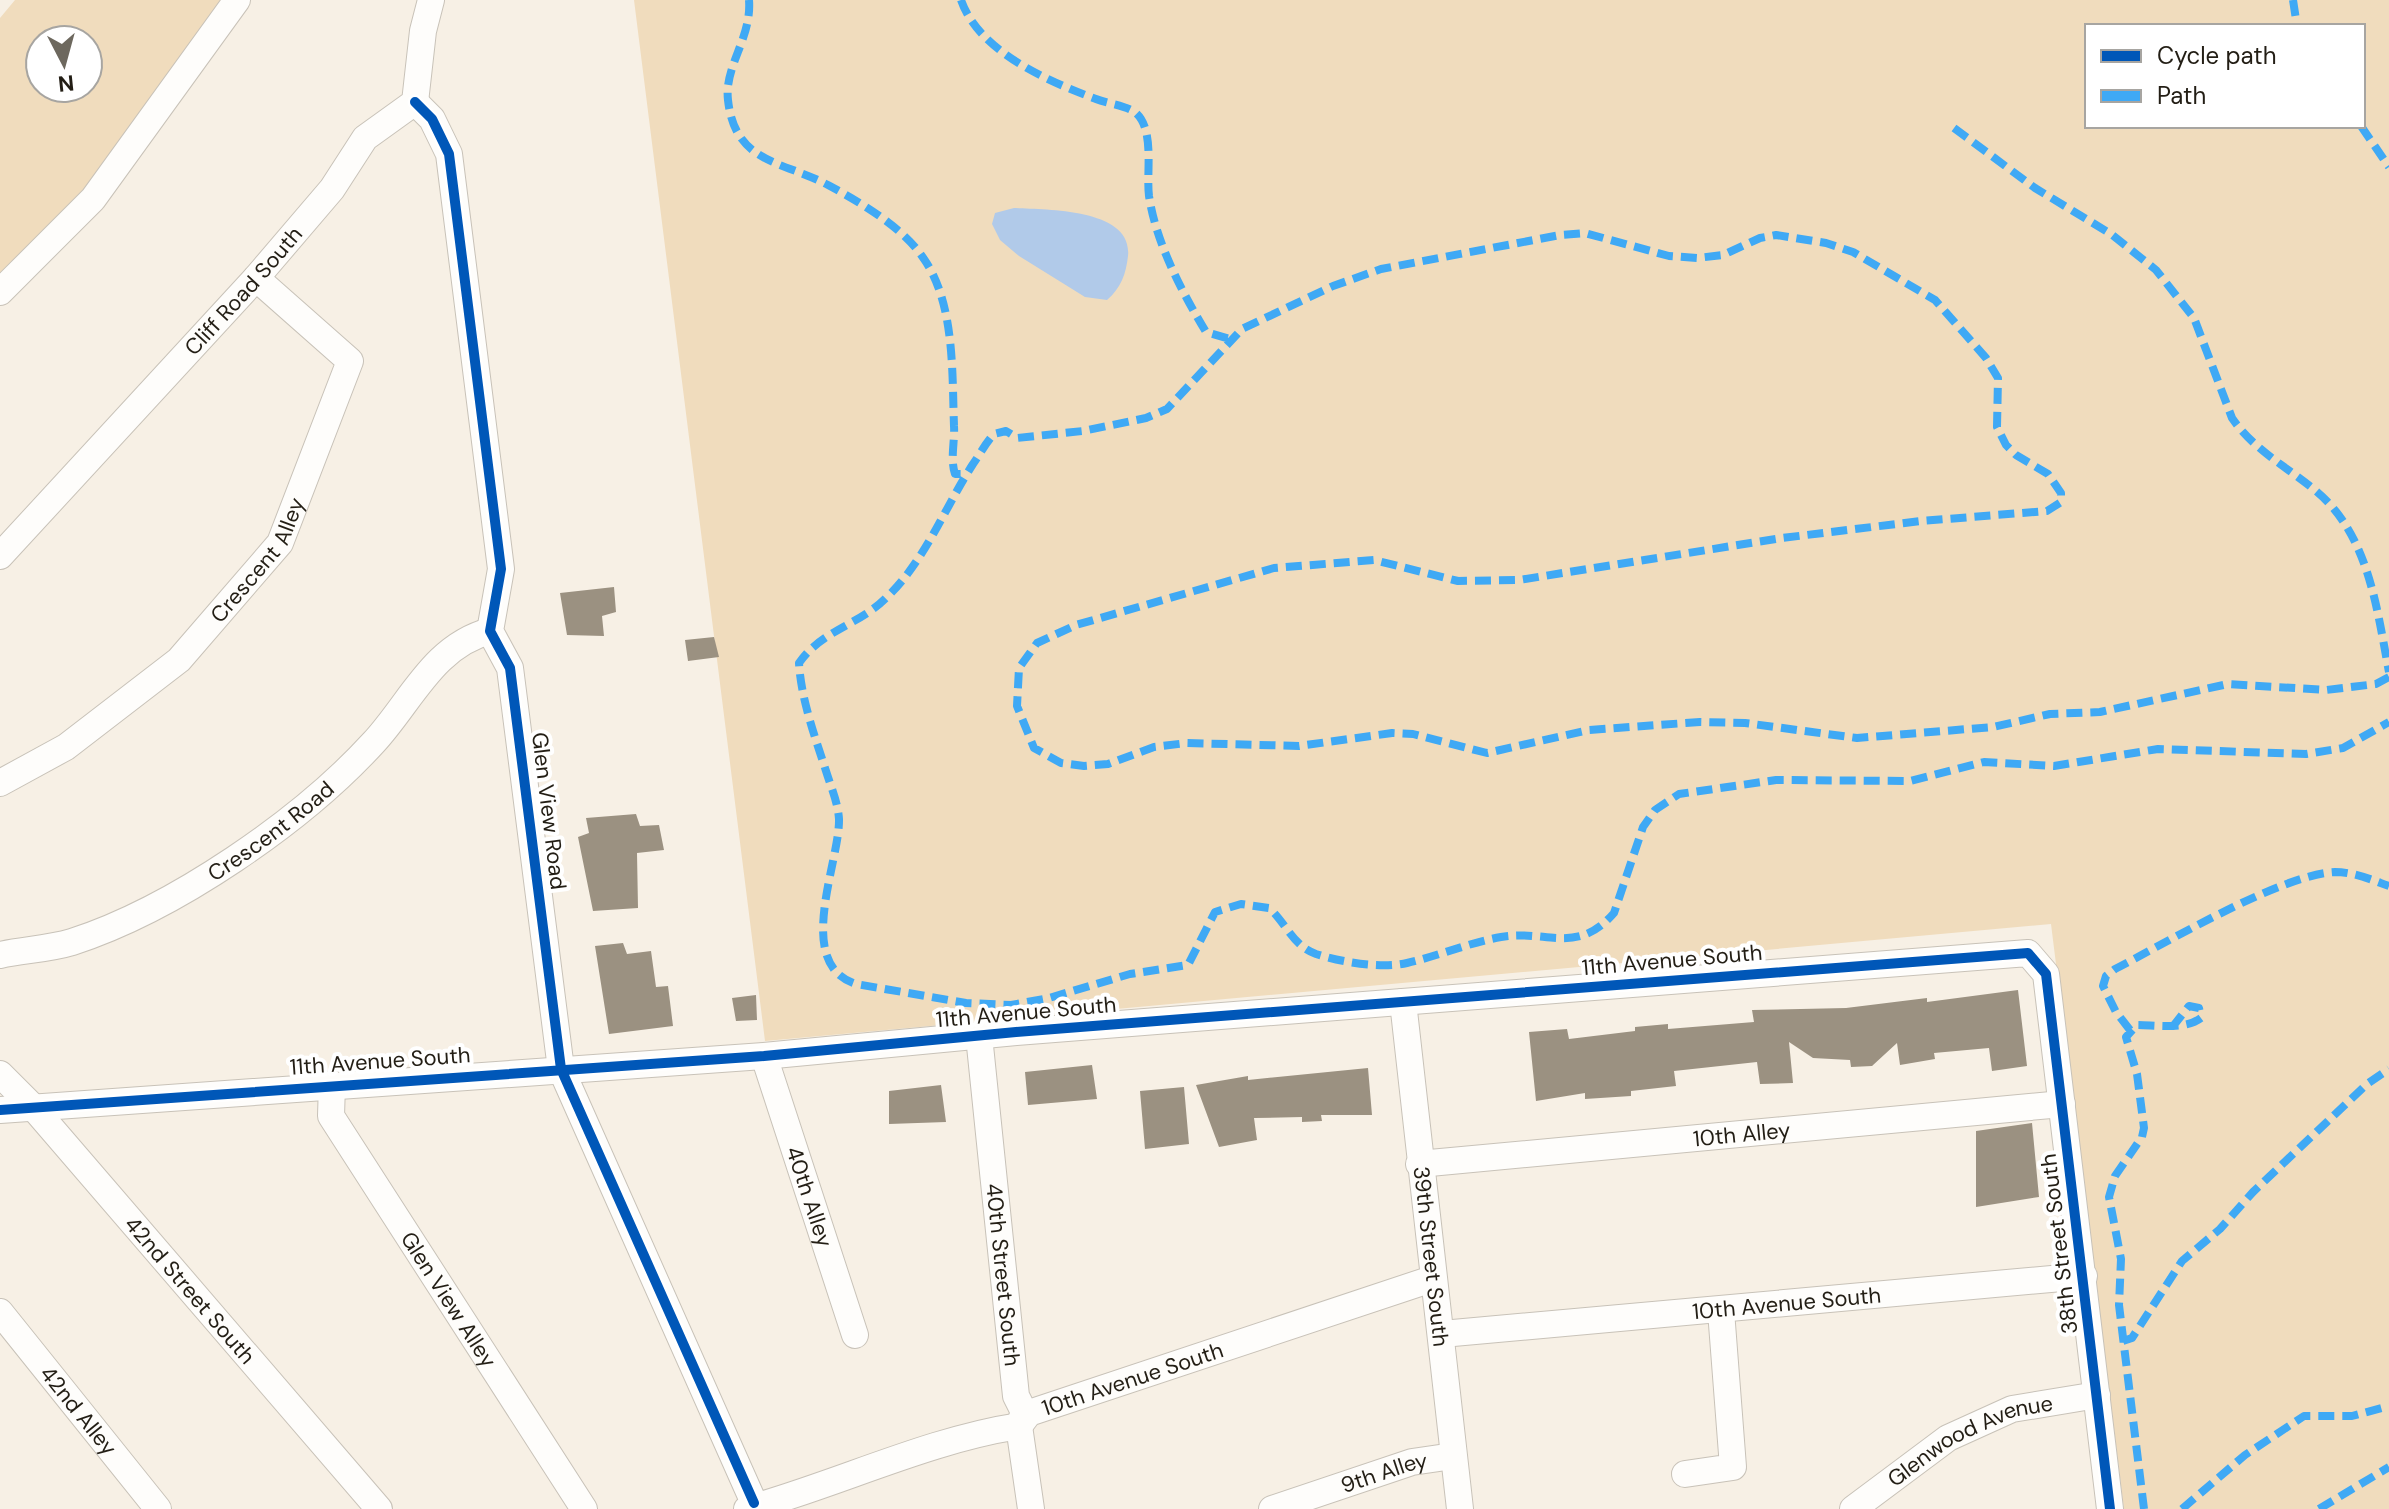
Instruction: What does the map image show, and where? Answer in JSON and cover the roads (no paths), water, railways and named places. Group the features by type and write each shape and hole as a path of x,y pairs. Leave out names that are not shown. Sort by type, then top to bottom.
{"street":[{"path":"0,292 93,199 237,0"},
{"path":"431,0 423,31 415,102 432,119 449,154 501,569 490,631"},
{"name":"Cliff Road South","path":"0,556 256,278 332,189 365,138 415,102"},
{"name":"Crescent Alley","path":"0,783 66,747 179,660 280,543 350,361 256,278"},
{"name":"Crescent Road","path":"0,955 71,942 174,897 305,808 375,742 441,657 467,637 490,631"},
{"name":"Glen View Road","path":"490,631 510,668 561,1069 750,1506"},
{"name":"11th Avenue South","path":"0,1110 332,1084 764,1056 979,1036 2028,953 2046,974"},
{"name":"38th Street South","path":"2046,974 2110,1509"},
{"name":"39th Street South","path":"1403,1002 1460,1509"},
{"name":"40th Street South","path":"979,1036 1016,1396 1024,1412 1019,1426 1031,1509"},
{"name":"40th Alley","path":"764,1056 855,1335"},
{"name":"42nd Street South","path":"0,1074 33,1107 379,1509"},
{"name":"Glen View Alley","path":"332,1084 331,1116 584,1509"},
{"name":"10th Alley","path":"1419,1164 2062,1104"},
{"name":"10th Avenue South","path":"1442,1334 2084,1276"},
{"name":"10th Avenue South","path":"750,1506 830,1485 983,1432 1019,1426 1029,1413 1432,1279"},
{"path":"1685,1474 1733,1467 1721,1311"},
{"name":"42nd Alley","path":"0,1312 158,1509"},
{"name":"Glenwood Avenue","path":"1853,1509 1948,1438 2012,1409 2097,1395"},
{"name":"9th Alley","path":"1272,1509 1412,1462 1453,1456"}],"water":[{"path":"1014,208 1065,211 1102,220 1117,229 1126,240 1128,256 1116,291 1107,300 1085,297 1019,256 1000,240 992,224 995,213"}]}
